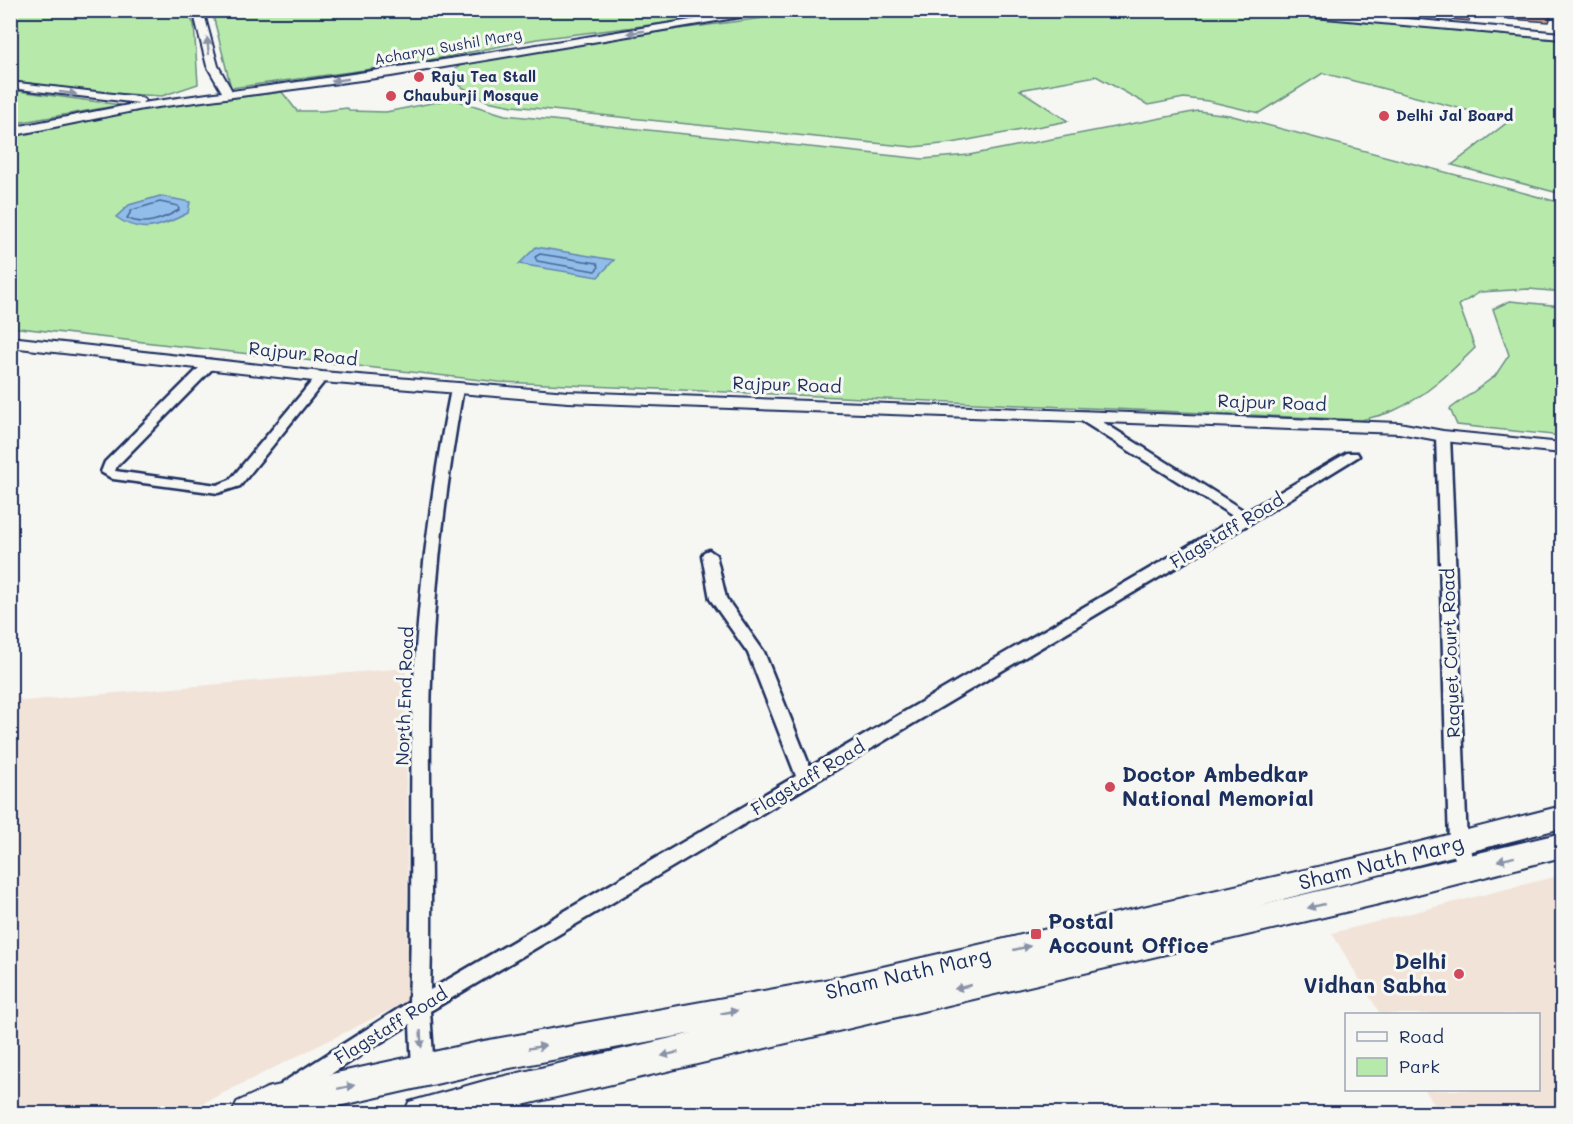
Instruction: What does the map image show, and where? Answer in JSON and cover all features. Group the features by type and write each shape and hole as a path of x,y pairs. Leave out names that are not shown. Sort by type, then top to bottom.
{"main road":[{"name":"Sham Nath Marg","path":"422,1113 1379,891 1563,817"},
{"name":"Sham Nath Marg","path":"259,1109 423,1071 830,993 1338,874 1563,844"}],"street":[{"path":"198,10 206,27 209,59 219,82 230,95"},
{"name":"Acharya Sushil Marg","path":"142,106 391,73 543,45 777,10"},
{"path":"1269,10 1563,36"},
{"path":"10,132 196,95 219,82"},
{"path":"10,85 156,102"},
{"name":"Rajpur Road","path":"11,342 322,377 567,397 1399,428 1443,436 1563,448"},
{"path":"210,364 110,465 108,472 112,475 218,489 229,487 235,483 322,377"},
{"name":"North End Road","path":"423,1071 419,1007 422,939 421,724 428,590 457,388"},
{"path":"1082,415 1247,519"},
{"name":"Raquet Court Road","path":"1443,436 1463,856"},
{"name":"Flagstaff Road","path":"259,1109 419,1007 1352,456"},
{"path":"710,555 718,599 756,652 806,779"}],"shaded area":[{"path":"406,668 408,1001 183,1113 11,1113 11,689 23,701"},
{"name":"Delhi Vidhan Sabha","path":"1562,875 1562,1113 1440,1113 1426,1091 1540,1091 1540,1013 1379,1013 1332,933"}],"green space":[{"path":"796,10 1230,10 1562,40 1562,194 1452,165 1509,121 1323,73 1259,113 1184,98 1148,105 1096,76 1020,90 1068,121 952,143 913,147 513,106 487,101 444,77 468,60 624,36 771,17"},
{"path":"11,11 186,11 194,24 198,84 162,96 107,93 11,81"},
{"path":"212,11 751,11 537,39 410,64 231,88"},
{"path":"11,90 121,105 11,124"},
{"path":"282,92 297,111 347,108 349,111 386,112 452,99 505,115 923,159 969,155 1198,111 1229,115 1562,203 1562,292 1529,289 1480,292 1459,305 1475,348 1447,375 1416,399 1389,412 1362,420 499,382 11,327 11,135 143,109"},
{"path":"1510,301 1562,306 1562,436 1457,425 1450,409 1495,376 1509,355 1493,309"}],"water":[{"path":"160,196 190,202 188,213 161,225 143,228 125,223 116,217 129,205"},
{"path":"536,247 614,260 598,277 519,264"}],"place":[{"name":"Raju Tea Stall","path":"419,77"},
{"name":"Chauburji Mosque","path":"391,96"},
{"name":"Delhi Jal Board","path":"1384,116"},
{"name":"Doctor Ambedkar National Memorial","path":"1110,787"},
{"name":"Postal Account Office","path":"1036,934"},
{"name":"Delhi Vidhan Sabha","path":"1459,974"}]}
